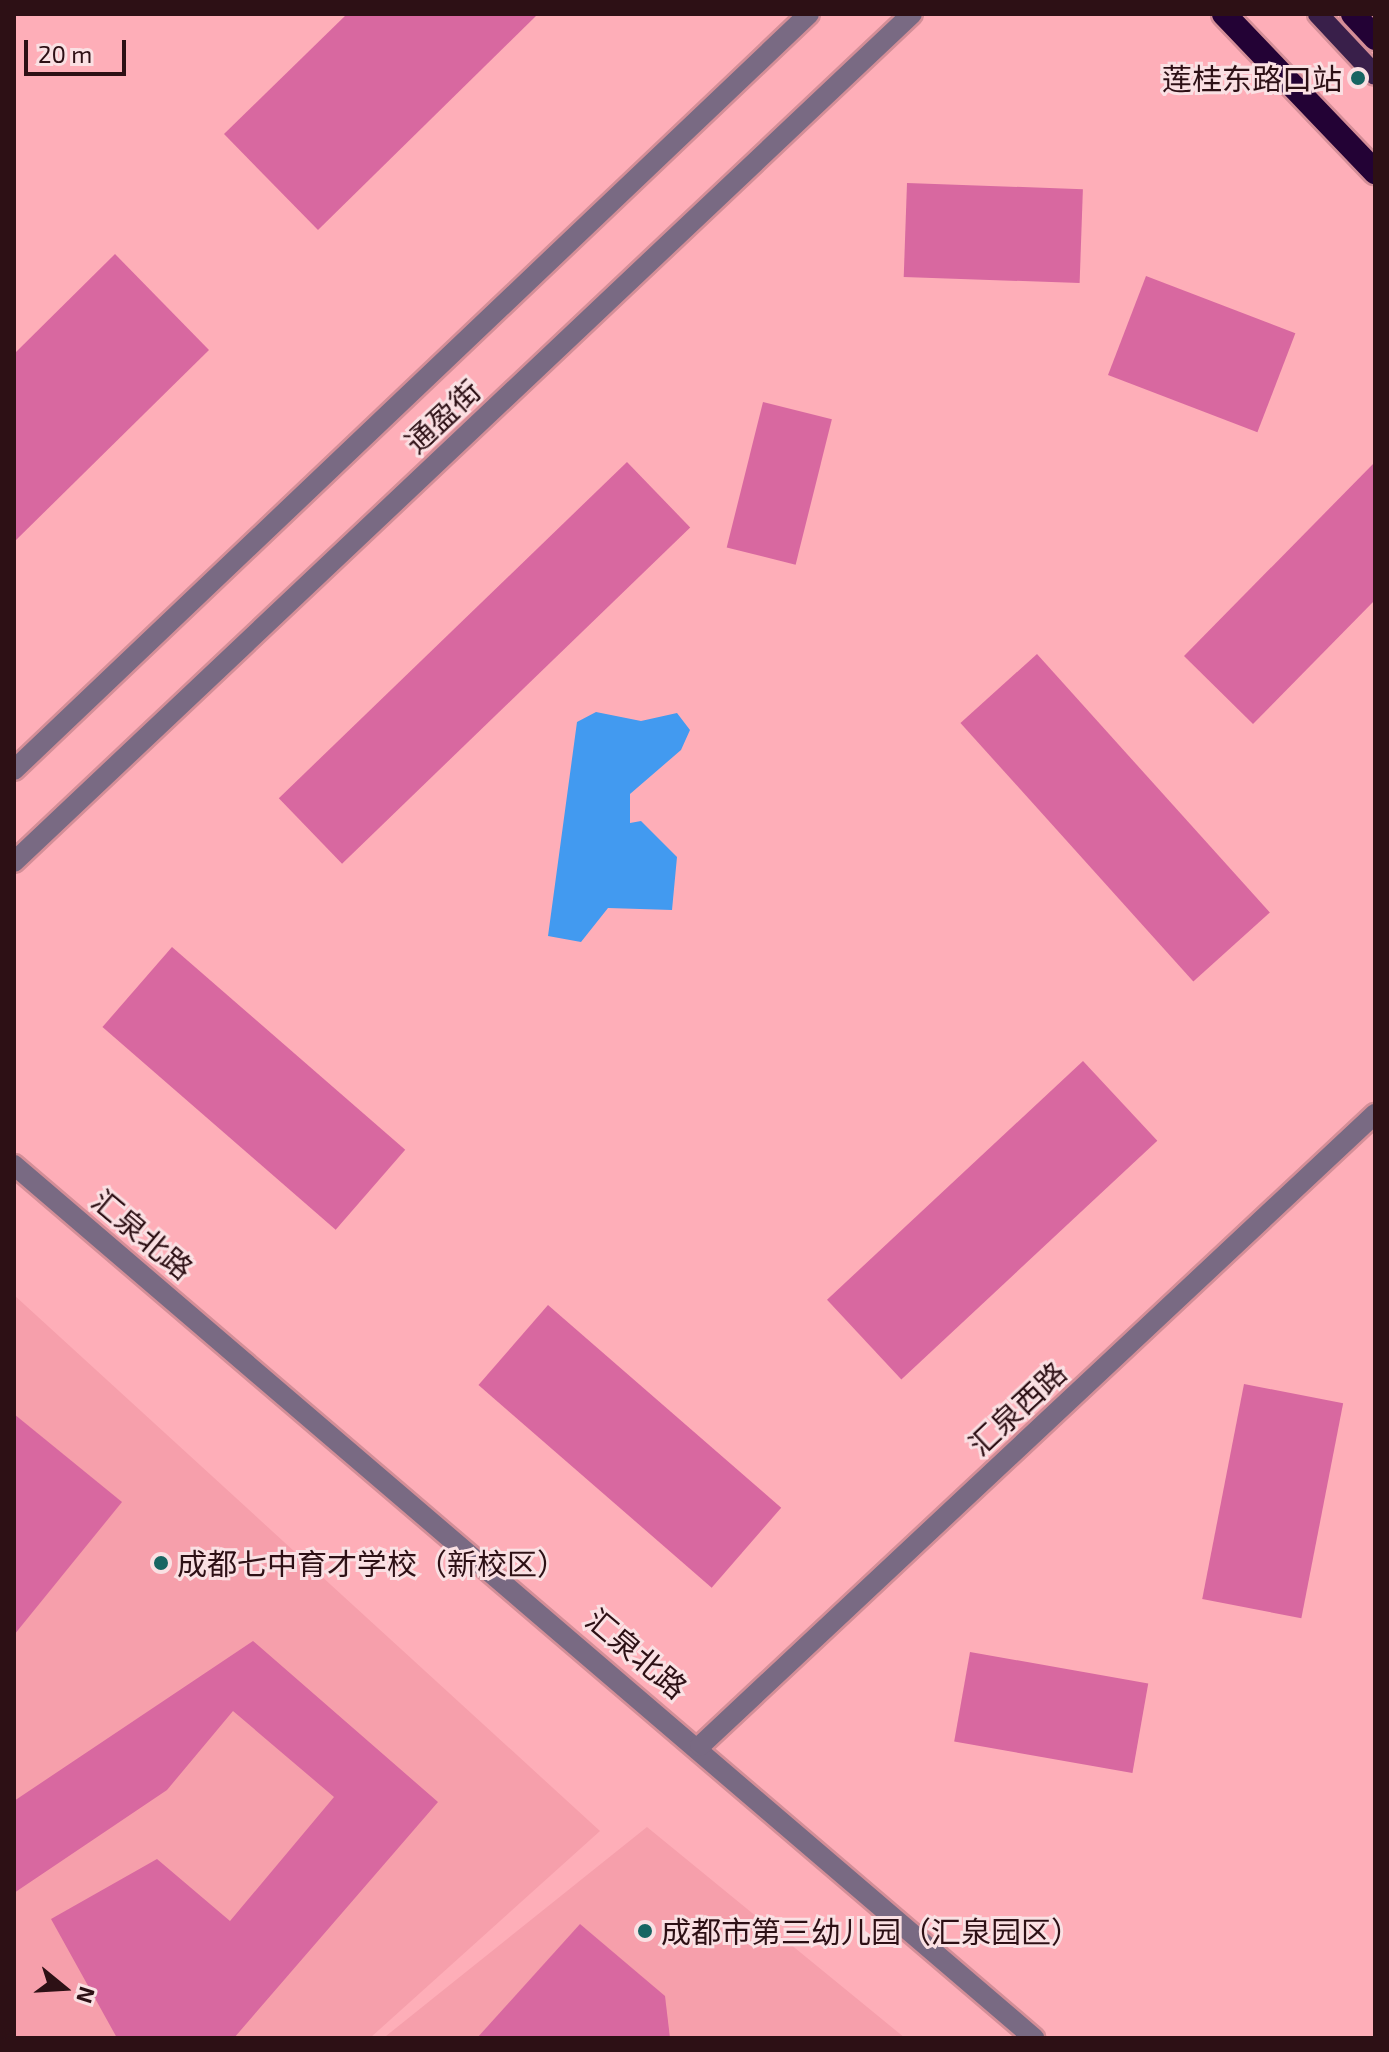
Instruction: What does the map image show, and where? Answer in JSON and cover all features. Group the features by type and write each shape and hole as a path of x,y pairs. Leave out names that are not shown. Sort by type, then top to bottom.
{"highway":[{"path":"1224,14 1375,171"},
{"path":"1353,14 1375,38"}],"main road":[{"path":"1237,14 1375,171"},
{"path":"1318,14 1375,75"}],"street":[{"name":"通盈街","path":"14,770 809,14"},
{"name":"通盈街","path":"14,862 912,14"},
{"name":"汇泉西路","path":"700,1746 1375,1114"},
{"name":"汇泉北路","path":"14,1165 700,1746 1034,2038"}],"shaded area":[{"name":"成都七中育才学校（新校区）","path":"14,1295 600,1831 370,2038 14,2038"},
{"name":"成都市第三幼儿园（汇泉园区）","path":"647,1827 905,2038 387,2038 386,2036"}],"water":[{"path":"596,712 641,721 677,713 690,730 681,750 630,794 630,823 641,821 677,857 672,910 608,908 581,942 548,936 577,722"}],"building":[{"path":"347,14 538,14 318,230 224,134"},
{"path":"907,183 1083,189 1080,283 904,277"},
{"path":"115,254 209,350 14,542 14,354"},
{"path":"1146,276 1295,333 1257,432 1108,375"},
{"path":"763,402 832,419 796,565 727,548"},
{"path":"627,462 690,527 342,864 279,798"},
{"path":"1375,462 1375,600 1253,724 1184,656"},
{"path":"1037,654 1270,913 1193,982 960,723"},
{"path":"172,947 405,1150 336,1230 102,1027"},
{"path":"1083,1061 1157,1141 901,1379 827,1300"},
{"path":"548,1305 781,1508 712,1588 478,1385"},
{"path":"1244,1384 1343,1403 1301,1618 1202,1599"},
{"path":"14,1414 122,1502 14,1635"},
{"path":"253,1641 438,1802 234,2038 117,2038 51,1919 157,1859 230,1921 334,1797 233,1711 167,1790 14,1893 14,1801"},
{"path":"970,1652 1148,1683 1132,1773 954,1742"},
{"path":"580,1924 665,1996 670,2038 477,2038"}],"place":[{"name":"莲桂东路口站","path":"1358,78"},
{"name":"成都七中育才学校（新校区）","path":"161,1563"},
{"name":"成都市第三幼儿园（汇泉园区）","path":"645,1931"}]}
